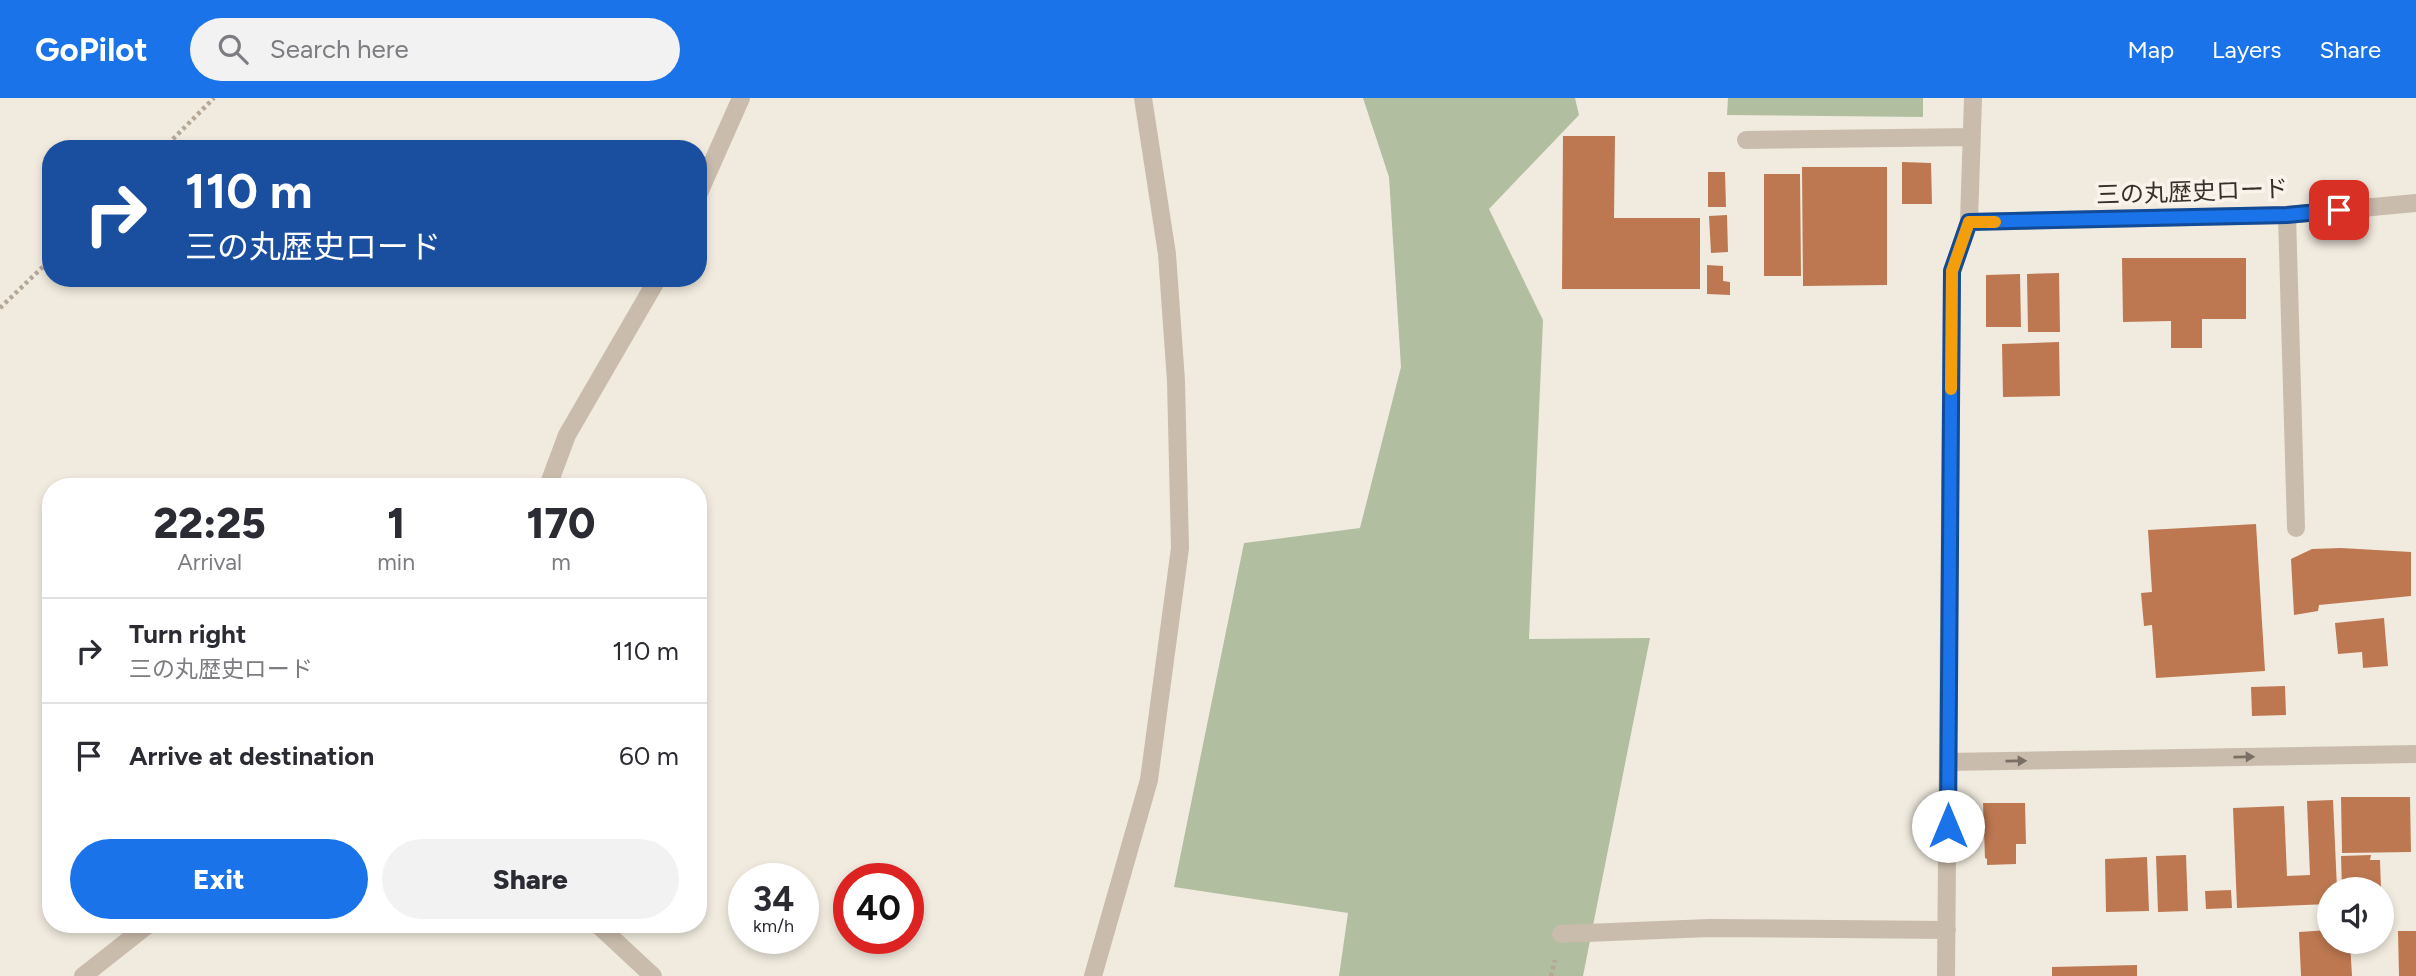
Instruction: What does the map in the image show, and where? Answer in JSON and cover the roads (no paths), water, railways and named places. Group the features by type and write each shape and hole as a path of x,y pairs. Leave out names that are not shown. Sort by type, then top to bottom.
{"street":[{"path":"707,175 741,98"},
{"path":"1093,976 1149,779 1180,548 1176,381 1167,254 1143,98"},
{"path":"1946,976 1952,271 1969,222 1973,98"},
{"path":"1746,140 1971,137"},
{"name":"三の丸歴史ロード","path":"1969,222 2287,215 2416,203"},
{"path":"2287,215 2296,528"},
{"path":"551,478 567,435 653,287"},
{"path":"1948,762 2416,754"},
{"path":"1561,934 1709,928 1947,930"},
{"path":"83,976 138,933"},
{"path":"607,933 653,976"}]}
